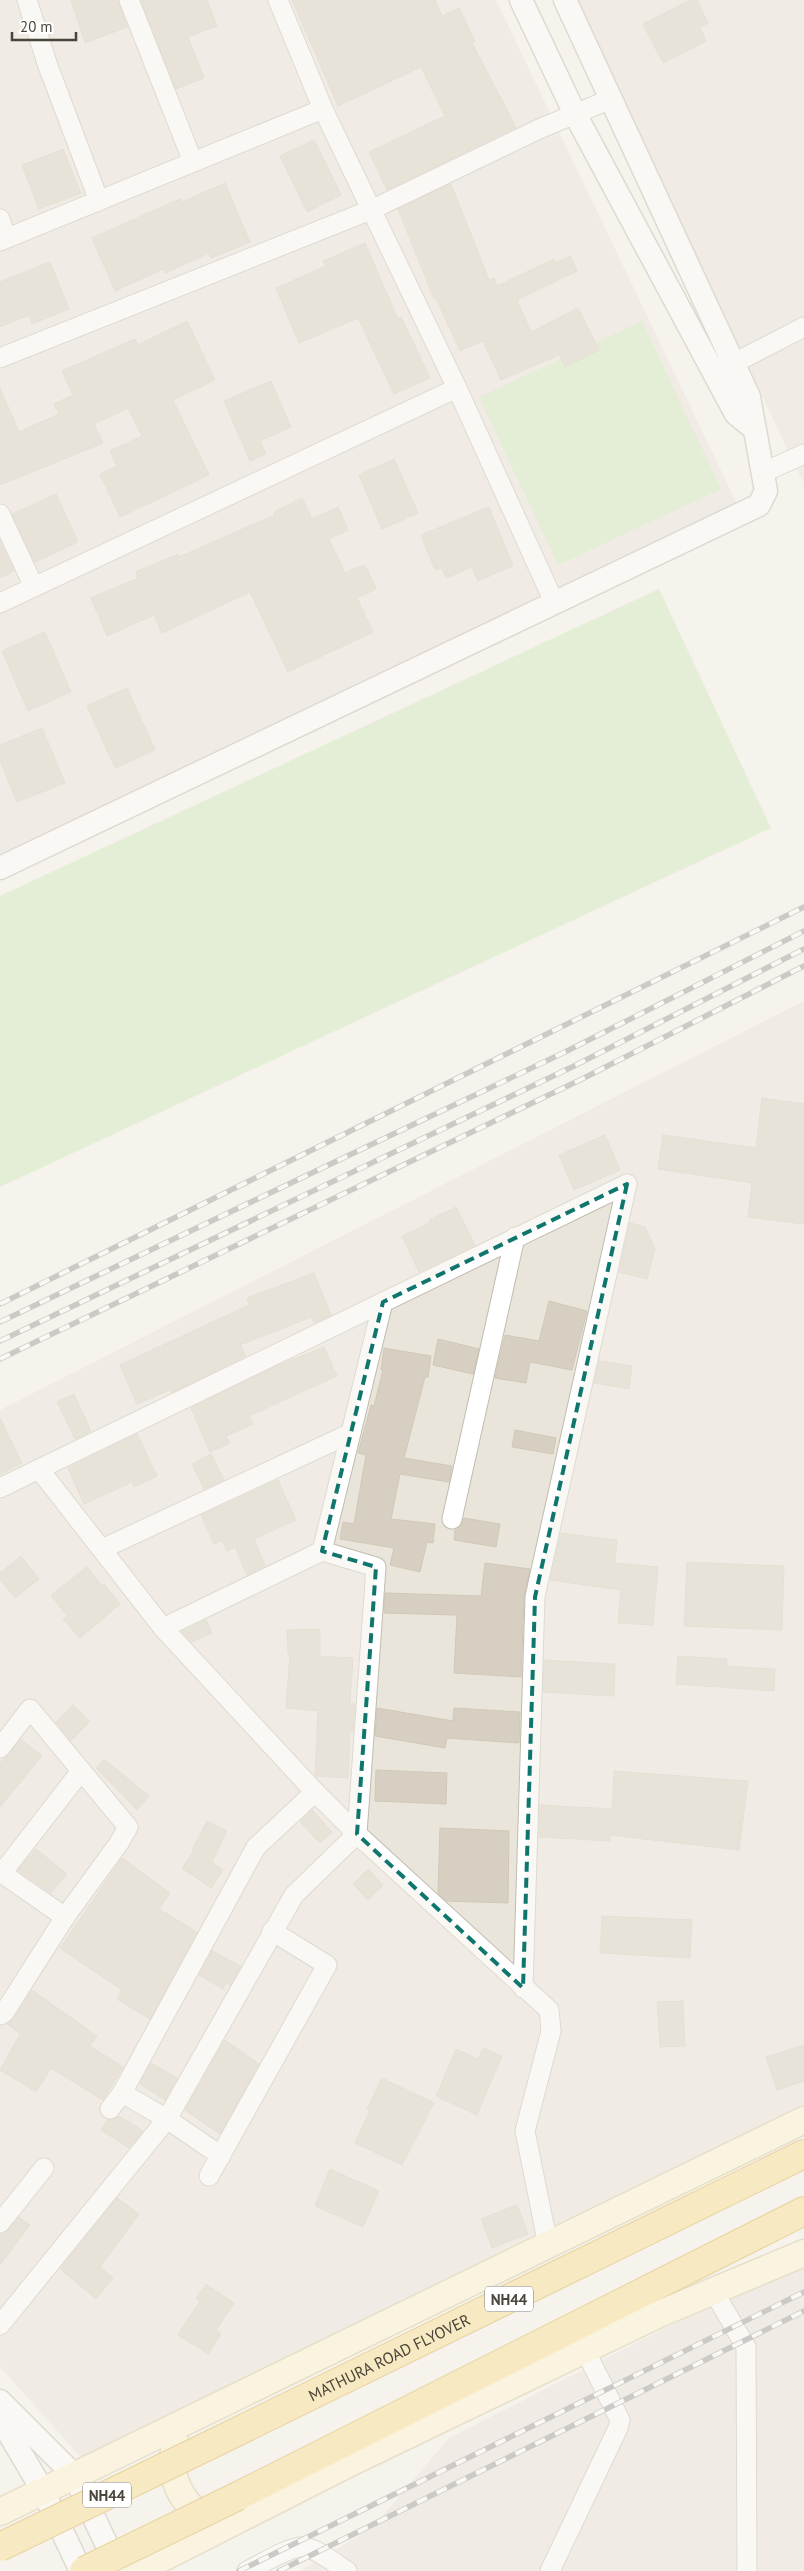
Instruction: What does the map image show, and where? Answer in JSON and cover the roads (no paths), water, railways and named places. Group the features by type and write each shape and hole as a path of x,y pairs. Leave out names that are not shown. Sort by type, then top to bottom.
{"highway":[{"name":"MATHURA ROAD FLYOVER","path":"0,2547 804,2154"},
{"path":"82,2571 238,2496 804,2211"}],"main road":[{"path":"0,2512 804,2120"},
{"path":"137,2571 350,2463 659,2314 804,2253"},
{"path":"185,2422 174,2450 174,2478 185,2501 205,2519 232,2523"},
{"path":"155,2571 312,2494 350,2463"}],"street":[{"path":"27,0 48,66 99,201"},
{"path":"129,0 193,162"},
{"path":"278,0 323,109 373,209 457,388 554,602"},
{"path":"520,0 575,114 723,366"},
{"path":"0,868 759,505 766,491 764,472 752,427 736,414 723,366 610,99 565,0"},
{"path":"0,358 373,209 539,129 610,99"},
{"path":"0,219 3,240 323,109"},
{"path":"723,366 804,327"},
{"path":"0,603 457,388"},
{"path":"764,472 804,454"},
{"path":"0,514 34,587"},
{"path":"0,1488 627,1184 535,1597 523,1988"},
{"path":"452,1519 516,1237"},
{"path":"322,1551 383,1302"},
{"path":"102,1549 350,1433"},
{"path":"39,1469 163,1628 315,1792 357,1834 549,2010 551,2031 525,2131 548,2245"},
{"path":"0,2325 167,2119 272,1930 294,1895 357,1834 376,1567 322,1551 163,1628"},
{"path":"0,1748 30,1709 128,1827 120,1843 65,1918 4,2013 0,2015"},
{"path":"65,1918 1,1872 80,1771"},
{"path":"110,2109 122,2093 256,1847 315,1792"},
{"path":"209,2176 327,1965 272,1930"},
{"path":"122,2093 167,2119 221,2156"},
{"path":"0,2223 44,2168"},
{"path":"714,2292 746,2347 747,2571"},
{"path":"550,2571 618,2428 620,2420 585,2350"},
{"path":"0,2401 74,2475 119,2571"},
{"path":"0,2418 43,2491 82,2571"},
{"path":"247,2571 290,2550 302,2547 348,2571"}],"railway":[{"path":"0,1304 804,907"},
{"path":"0,1322 567,1051 804,931"},
{"path":"0,1341 574,1066 804,949"},
{"path":"0,1359 580,1080 804,966"},
{"path":"239,2571 804,2292"},
{"path":"279,2571 804,2311"}]}
